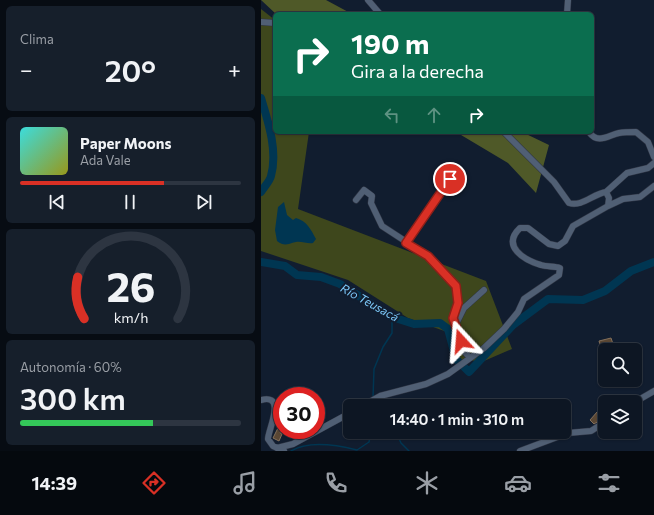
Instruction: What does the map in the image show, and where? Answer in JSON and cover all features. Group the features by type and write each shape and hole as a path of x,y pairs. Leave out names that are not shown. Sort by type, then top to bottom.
{"street":[{"path":"368,0 378,12"},
{"path":"567,12 568,0"},
{"path":"261,22 273,23"},
{"path":"592,134 601,139 618,133 636,132 648,142 654,157"},
{"path":"506,134 554,182 569,203 577,204 598,193 606,192 627,172 648,168 654,163"},
{"path":"406,243 448,181 453,178"},
{"path":"377,399 388,394 440,379 484,348 504,329 518,312 522,301 546,285 561,272 558,267 542,266 530,261 516,250 513,246 513,239 517,230 520,228 528,228 545,242 553,246 558,246 565,241 573,226 623,199 640,197 654,186"},
{"path":"355,200 364,190 372,196 371,203 382,226 428,256 456,286 458,303 453,318 463,350 469,358"},
{"path":"606,192 609,198 608,206"},
{"path":"456,324 463,308 484,290"},
{"path":"642,398 654,391"},
{"path":"261,400 265,399 271,401 275,406 276,412 268,439 270,443 284,451"},
{"path":"277,448 293,444 343,417"},
{"path":"520,451 568,433 591,431 598,426"}],"green space":[{"path":"261,0 326,0 348,12 274,12"},
{"path":"261,9 273,18 273,134 309,134 298,209 486,281 512,349 484,361 455,360 447,332 408,318 348,280 261,251"},
{"path":"459,134 526,134 549,145 536,193 508,163"}],"water":[{"path":"284,202 287,215 293,220 296,218 300,219 310,229 316,239 313,243 298,242 284,244 277,241 275,230 278,207"}],"building":[{"path":"611,338 613,343 600,343 599,341"},
{"path":"598,411 598,421 594,424 590,420"}],"waterway":[{"name":"Río Teusacá","path":"261,98 267,116 273,146 273,166 270,178 261,192"},
{"name":"Río Teusacá","path":"261,262 285,266 297,275 321,277 340,284 392,317 414,324 440,323 448,329 456,359 469,372 513,325 548,299 583,300 605,291 631,271 654,262"},
{"path":"373,398 374,369 383,347 392,333 392,317"},
{"path":"291,451 306,446 323,444 357,450 369,442 370,439"},
{"path":"399,439 409,451"}],"route":[{"path":"450,179 423,216 406,243 428,256 456,286 458,303 453,318 461,341"}]}
